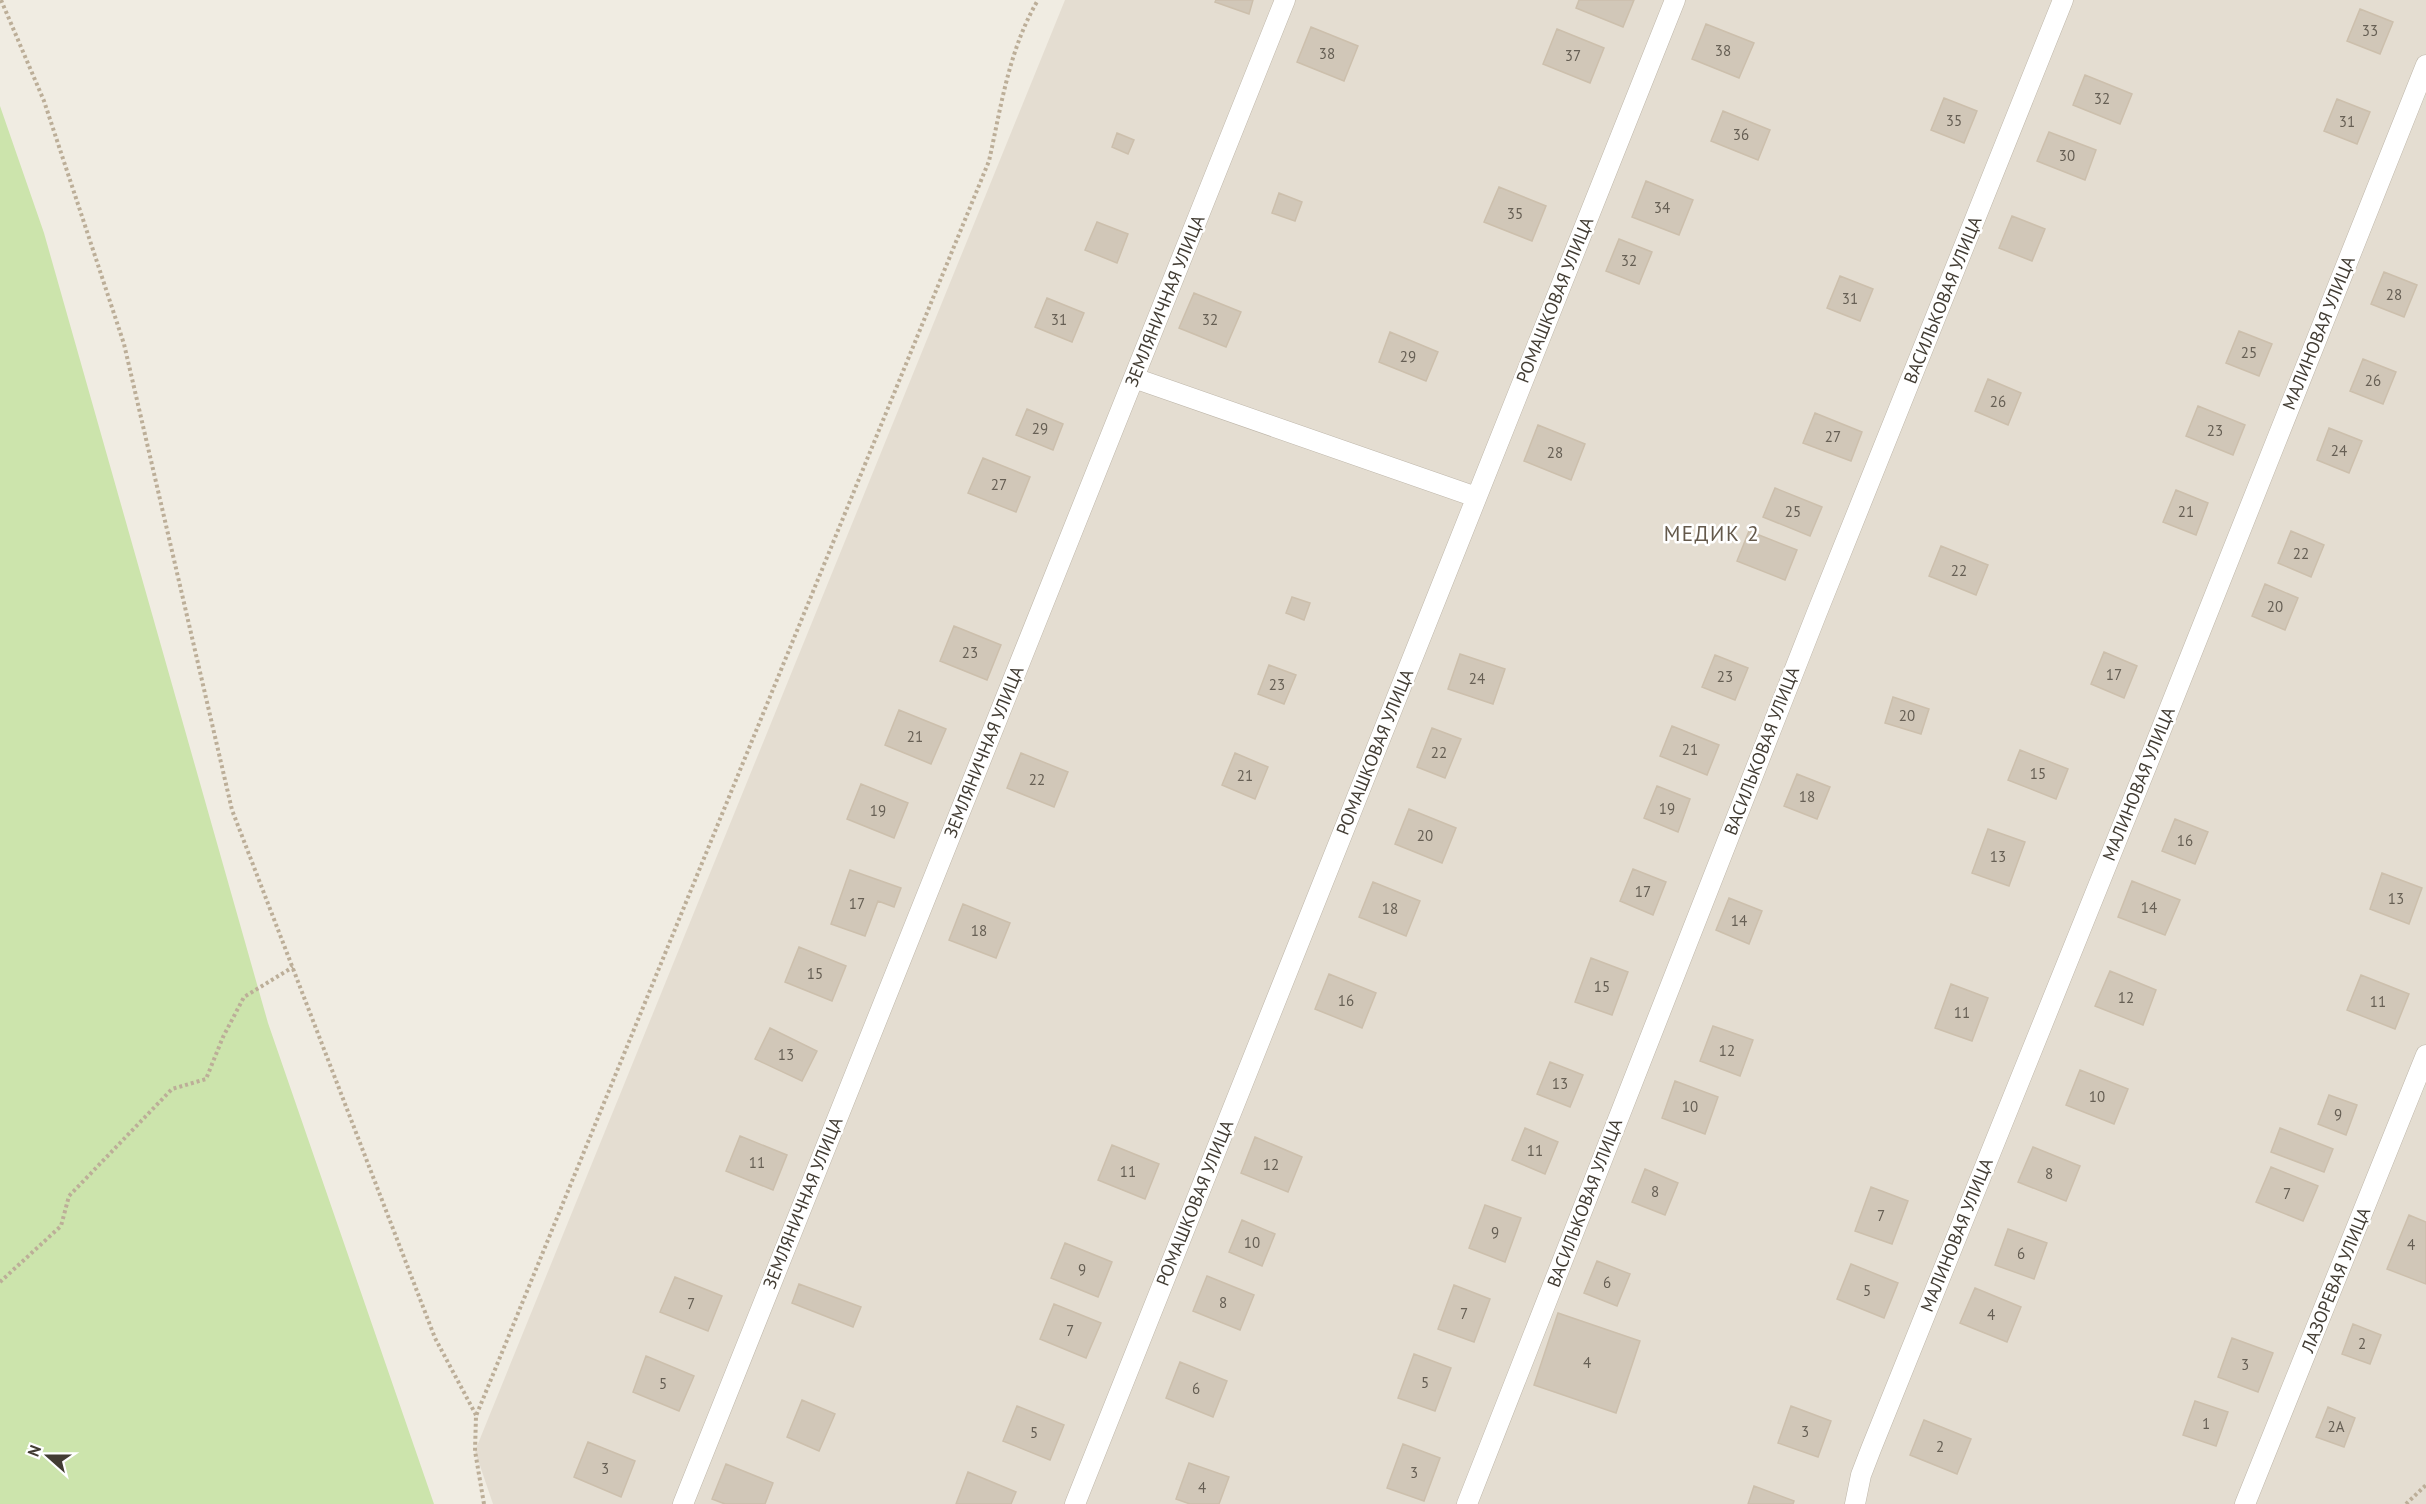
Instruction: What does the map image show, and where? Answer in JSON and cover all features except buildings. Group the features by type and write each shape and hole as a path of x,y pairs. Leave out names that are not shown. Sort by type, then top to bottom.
{"street":[{"name":"ЗЕМЛЯНИЧНАЯ УЛИЦА","path":"683,1504 1285,0"},
{"name":"РОМАШКОВАЯ УЛИЦА","path":"1075,1504 1675,0"},
{"name":"ВАСИЛЬКОВАЯ УЛИЦА","path":"1467,1504 1807,637 2063,0"},
{"name":"МАЛИНОВАЯ УЛИЦА","path":"1855,1504 1861,1475 1871,1449 2147,766 2426,65"},
{"path":"1134,378 1476,497"},
{"name":"ЛАЗОРЕВАЯ УЛИЦА","path":"2245,1504 2426,1055"}],"path":[{"path":"1,0 44,101 124,344 232,810 435,1338 476,1416"},
{"path":"484,1504 475,1451 476,1416 989,161 1011,65 1027,20 1038,0"},
{"path":"0,1282 61,1226 69,1196 172,1089 206,1079 223,1036 244,997 292,967"},
{"path":"2406,1504 2426,1485"}],"shaded area":[{"path":"1065,0 2426,0 2426,1504 493,1504 475,1451"}],"green space":[{"path":"0,106 44,233 268,1023 434,1504 0,1504"}],"district":[{"name":"МЕДИК 2","path":"1712,534"}]}
